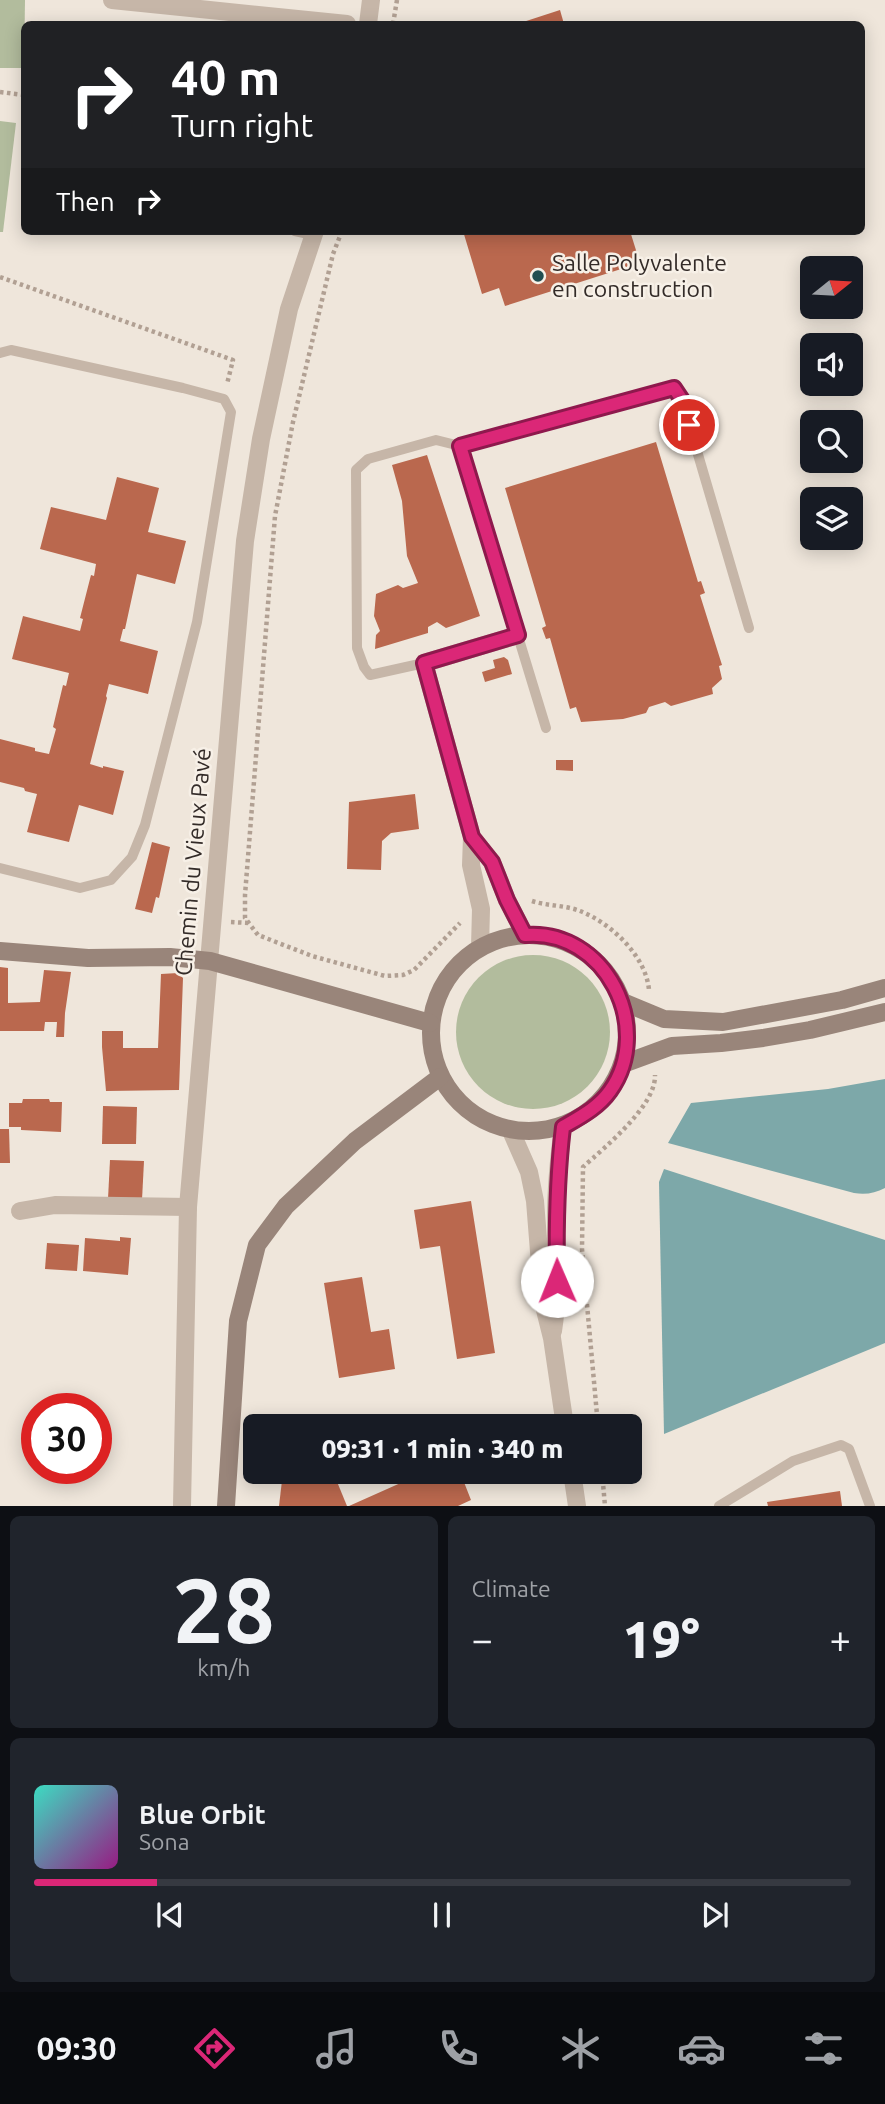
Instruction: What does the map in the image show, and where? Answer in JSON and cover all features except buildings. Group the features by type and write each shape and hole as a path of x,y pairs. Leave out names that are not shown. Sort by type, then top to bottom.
{"street":[{"path":"112,0 318,21"},
{"path":"368,21 372,0"},
{"name":"Chemin du Vieux Pavé","path":"182,1506 188,1208 245,541 261,439 307,235"},
{"path":"480,947 481,909 471,865 472,837 424,663 518,635"},
{"path":"472,837 492,862 525,935"},
{"path":"525,935 563,940 589,954 610,976 623,1002 628,1033 623,1064 610,1091 589,1112 563,1127 538,1132 511,1131 483,1121 458,1102 440,1077 432,1051 430,1023 438,994 454,969 480,947 503,937 525,935"},
{"path":"0,951 88,958 170,957 210,961 430,1023"},
{"path":"623,1002 664,1019 723,1022 842,1000 885,988"},
{"path":"623,1064 672,1046 763,1038 885,1012"},
{"path":"226,1506 238,1321 257,1245 286,1206 346,1149 440,1077"},
{"path":"552,1338 557,1303 556,1215 563,1127"},
{"path":"511,1131 529,1172 535,1201 543,1302 552,1338 563,1414"},
{"path":"20,1211 55,1205 188,1208"},
{"path":"574,1484 577,1506"}],"lane":[{"path":"0,353 11,350 183,388 224,399 231,412 197,622 145,825 132,857 111,880 80,888 0,868"},
{"path":"424,663 370,675 357,648 356,470 368,459 436,440 460,446 674,388 682,400 749,628"},
{"path":"460,446 546,728"},
{"path":"719,1506 793,1461 841,1445 849,1449 870,1506"}],"path":[{"path":"394,21 397,0"},
{"path":"0,92 21,94"},
{"path":"340,235 333,254 293,422 275,516 245,918 258,935 313,956 385,976 395,976 414,970 469,913 481,909"},
{"path":"0,277 233,360 224,399"},
{"path":"507,900 520,897 544,905 579,911 611,929 634,954 648,978 649,1001"},
{"path":"597,1414 582,1249 583,1167 638,1114 655,1085 654,1065"},
{"path":"603,1484 605,1506"}],"green space":[{"path":"0,0 25,0 25,21 21,21 21,68 0,68"},
{"path":"0,121 16,123 3,232 0,232"},
{"path":"533,955 563,961 588,977 604,1002 610,1032 604,1062 588,1087 563,1103 533,1109 503,1103 478,1087 462,1062 456,1032 462,1002 478,977 503,961"}],"water":[{"path":"885,1079 885,1188 874,1192 854,1193 668,1143 691,1103 828,1089"},
{"path":"664,1169 885,1240 885,1343 664,1434 659,1182"}],"place":[{"name":"Salle Polyvalente en construction","path":"538,276"}],"route":[{"path":"557,1281 556,1215 563,1127 589,1112 610,1091 623,1064 628,1033 623,1002 610,976 589,954 563,940 525,935 492,862 472,837 424,663 518,635 460,446 674,388 682,400 689,425"}]}
